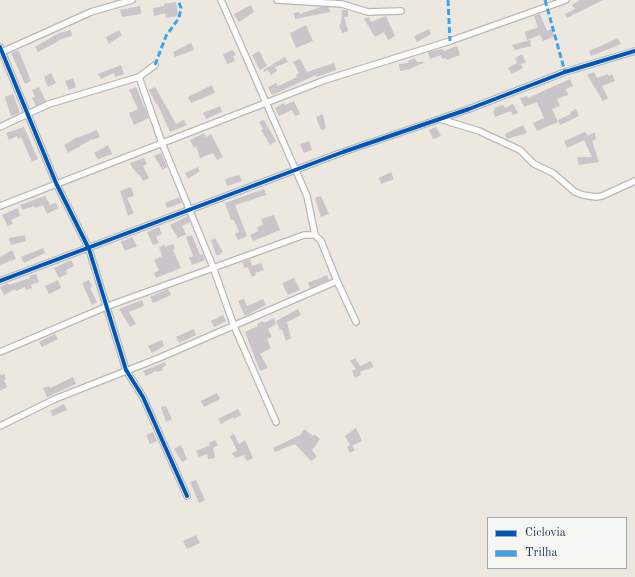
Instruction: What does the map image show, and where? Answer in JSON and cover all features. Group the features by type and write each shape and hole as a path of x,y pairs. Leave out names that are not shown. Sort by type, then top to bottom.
{"street":[{"path":"132,0 91,12 1,50 56,183 89,249 108,306 126,370 143,396 187,496"},
{"path":"221,0 307,196 315,236"},
{"path":"278,0 342,4 368,12 401,10"},
{"path":"0,206 56,183 266,104 325,80 450,41 566,0"},
{"path":"0,281 89,249 190,209 343,152 440,119 565,72 635,50"},
{"path":"0,126 49,104 139,77 154,64"},
{"path":"139,77 162,143 213,267 234,326 276,422"},
{"path":"440,119 479,131 520,150 534,164 553,173 575,192 583,195 596,197 602,196 635,181"},
{"path":"0,352 108,306 304,235 315,236 321,241 356,322"},
{"path":"0,426 55,399 234,326 337,281"}],"building":[{"path":"580,0 603,0 567,18 565,14 575,9 572,5"},
{"path":"176,2 178,16 166,18 165,13 154,16 153,8"},
{"path":"251,5 254,12 239,22 234,14"},
{"path":"140,6 141,14 122,17 120,10"},
{"path":"321,7 329,7 330,12 295,19 294,13 299,12 300,14"},
{"path":"342,10 348,10 348,17 344,17 348,31 342,33 339,25 341,24"},
{"path":"540,14 547,31 551,29 555,36 543,41 540,35 527,40 525,32 538,27 534,16"},
{"path":"386,16 395,36 388,40 384,32 375,37 364,19 369,17 371,22"},
{"path":"306,25 313,41 296,48 290,33"},
{"path":"429,29 431,34 417,42 414,36"},
{"path":"71,30 72,36 58,40 59,41 38,52 35,47 59,33"},
{"path":"119,30 122,35 109,44 106,37"},
{"path":"618,38 621,44 591,56 589,51"},
{"path":"530,40 531,46 515,50 512,45"},
{"path":"191,43 194,50 175,57 173,52"},
{"path":"457,46 460,55 447,60 446,58 442,59 441,55 430,59 428,52 443,49 444,51"},
{"path":"233,50 236,55 233,56 235,61 227,64 223,54"},
{"path":"19,51 31,81 25,84 11,53"},
{"path":"259,51 267,66 260,70 252,55"},
{"path":"522,54 526,62 521,64 523,68 512,74 508,68 517,63 515,58"},
{"path":"285,57 288,62 275,67 277,71 271,75 268,70 264,72 263,70"},
{"path":"415,58 417,62 425,62 410,69 400,71 399,64 409,63 408,61"},
{"path":"300,59 307,72 334,63 336,70 317,77 316,75 272,95 268,87 276,83 278,86 297,77 296,75 299,73 293,62"},
{"path":"121,65 124,74 115,77 114,73 101,79 98,74"},
{"path":"594,72 597,78 612,74 615,81 602,86 608,98 603,101 587,75"},
{"path":"51,73 56,83 48,87 44,77"},
{"path":"73,78 76,87 69,90 65,81"},
{"path":"570,79 573,86 566,89 568,95 557,99 560,106 552,109 558,122 537,131 533,123 544,118 537,102 524,107 520,98 527,96 528,98"},
{"path":"212,85 215,93 191,103 188,97"},
{"path":"39,87 46,101 36,106 32,98 35,97 32,90"},
{"path":"136,87 149,118 134,125 129,113 138,109 129,90"},
{"path":"155,87 176,124 184,120 187,125 170,132 157,103 156,104 149,90"},
{"path":"13,94 20,113 11,116 5,97"},
{"path":"294,101 300,114 295,116 292,110 279,116 275,108 284,103 285,105"},
{"path":"513,104 518,113 513,115 511,111 495,117 493,111 495,110 494,108 503,105 505,108"},
{"path":"220,106 222,112 206,119 203,113"},
{"path":"576,109 579,116 560,125 558,120 571,114 570,112"},
{"path":"323,114 326,128 321,130 316,117"},
{"path":"264,120 276,141 270,145 261,130 263,129 259,122"},
{"path":"523,125 527,133 507,139 505,134"},
{"path":"24,127 38,159 32,162 21,137 18,139 17,136 9,140 6,133"},
{"path":"436,127 441,136 433,139 429,130"},
{"path":"97,130 100,137 92,139 68,153 64,145 76,138"},
{"path":"585,132 588,136 595,132 596,139 592,141 599,162 579,165 577,157 592,157 584,140 567,148 564,141"},
{"path":"204,133 206,137 211,134 223,157 217,160 213,153 200,158 196,146 194,148 190,140"},
{"path":"309,141 312,150 304,153 300,144"},
{"path":"108,145 112,154 98,159 94,153"},
{"path":"161,153 167,167 163,170 154,156"},
{"path":"144,158 147,164 143,166 149,178 143,181 130,163"},
{"path":"198,167 200,171 188,179 185,173"},
{"path":"391,172 394,179 381,184 379,178"},
{"path":"239,175 242,181 227,186 225,179"},
{"path":"131,187 134,196 127,198 134,213 128,216 120,191"},
{"path":"264,189 266,195 235,205 247,236 238,240 235,234 239,232 234,220 231,220 225,203"},
{"path":"45,196 50,205 56,203 58,208 47,214 43,205 35,208 34,206 23,210 20,205"},
{"path":"321,196 329,214 321,217 315,198"},
{"path":"179,197 182,203 167,208 165,203"},
{"path":"18,208 20,216 11,220 13,224 8,226 2,215"},
{"path":"274,215 280,230 253,241 250,235 258,231 257,227 263,225 261,219"},
{"path":"188,216 190,222 182,226 186,234 178,238 170,225"},
{"path":"159,227 162,234 156,237 159,243 153,245 147,232"},
{"path":"25,235 26,241 11,245 9,238"},
{"path":"192,235 200,255 203,254 205,260 192,265 189,258 193,256 186,237"},
{"path":"132,237 137,246 125,251 121,242"},
{"path":"215,238 223,252 219,255 216,255 211,240"},
{"path":"173,244 175,249 173,250 181,268 156,278 154,273 159,270 154,260 162,256 159,247 165,245 165,247"},
{"path":"43,248 45,253 24,263 21,257"},
{"path":"12,250 16,259 0,265 0,257"},
{"path":"250,259 252,266 261,263 264,270 255,273 256,275 252,277 248,267 245,268 242,262"},
{"path":"71,260 74,266 66,270 67,274 59,278 54,268"},
{"path":"36,274 39,282 31,285 32,288 26,290 25,287 16,291 15,289 4,295 0,287 8,283 9,285 30,278 29,276"},
{"path":"327,275 329,280 310,288 308,283"},
{"path":"294,278 300,290 288,295 282,283"},
{"path":"58,280 61,288 49,294 45,286"},
{"path":"89,280 92,287 90,288 97,302 92,305 82,283"},
{"path":"168,289 171,295 153,303 150,297"},
{"path":"244,299 247,306 263,299 266,305 245,316 238,301"},
{"path":"142,300 144,306 129,312 136,324 130,327 119,309"},
{"path":"298,309 301,315 287,322 291,338 286,341 282,329 280,330 276,321"},
{"path":"223,315 226,321 214,327 211,321"},
{"path":"274,318 276,324 268,329 272,337 267,339 271,348 260,354 268,368 260,371 245,332 258,326 257,324 263,321 264,323"},
{"path":"194,329 196,335 179,343 176,337"},
{"path":"55,334 58,339 42,347 39,342"},
{"path":"162,340 164,346 152,353 148,346"},
{"path":"355,358 360,366 371,361 373,367 360,372 361,375 355,378 352,371 356,369 350,361"},
{"path":"165,362 166,365 162,368 163,370 156,371 146,376 143,371"},
{"path":"0,373 1,375 4,374 6,379 4,380 7,387 0,391"},
{"path":"73,377 76,384 47,397 43,388 49,386 50,388"},
{"path":"217,393 220,399 204,407 201,401"},
{"path":"64,404 67,410 53,416 50,411"},
{"path":"166,406 172,419 166,422 161,407"},
{"path":"238,409 241,415 234,419 233,417 221,424 218,419"},
{"path":"356,428 362,441 352,446 355,450 350,453 347,447 350,445 345,436"},
{"path":"304,429 320,439 312,450 317,457 311,461 295,444 275,452 273,448 300,435"},
{"path":"153,432 157,441 150,444 146,435"},
{"path":"234,434 239,444 245,440 253,458 247,461 244,455 235,458 232,453 237,451 230,436"},
{"path":"215,440 218,445 213,448 215,458 208,459 207,454 199,457 196,451 210,445 209,443"},
{"path":"181,445 187,459 182,462 174,449"},
{"path":"196,480 205,500 199,503 190,482"},
{"path":"196,535 200,543 187,549 183,541"}],"marked path":[{"path":"155,65 166,36 179,18 181,8 178,0"},
{"path":"448,0 450,41"},
{"path":"545,0 565,72"}],"cycle path":[{"path":"0,47 56,183 89,249 126,370 143,397 187,496"},
{"path":"0,281 343,152 469,109 565,72 635,51"}]}
